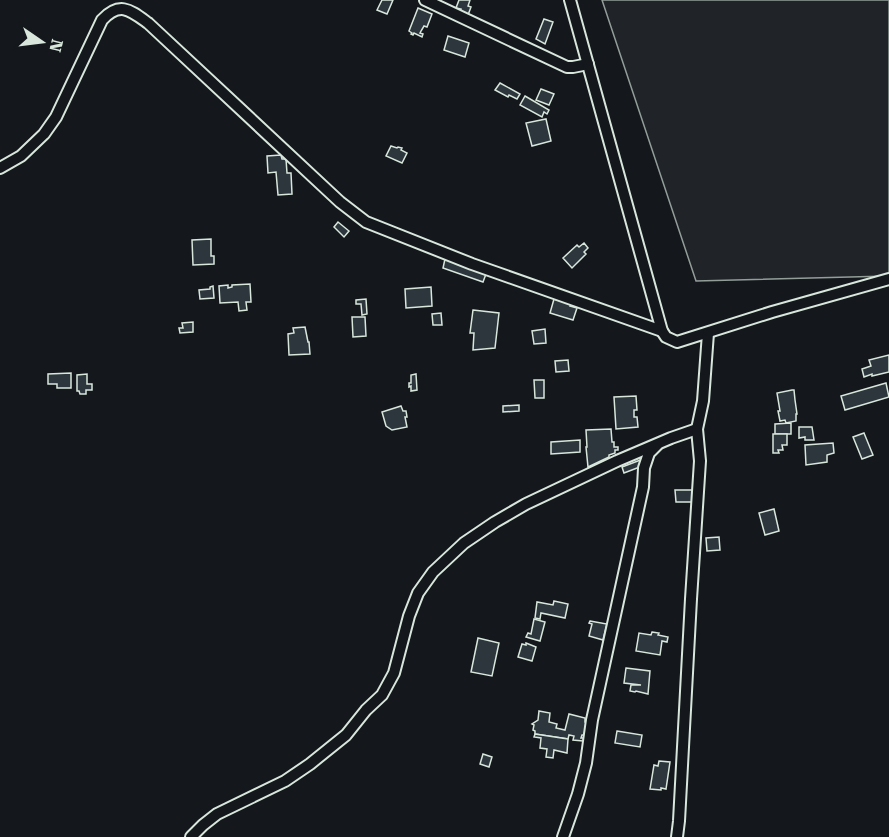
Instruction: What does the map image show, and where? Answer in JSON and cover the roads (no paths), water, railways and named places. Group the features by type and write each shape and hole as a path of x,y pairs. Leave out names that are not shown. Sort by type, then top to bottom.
{"street":[{"path":"425,0 567,67 588,64"},
{"path":"570,0 662,331 666,337 676,342 889,279"},
{"path":"0,168 21,156 44,134 56,117 102,20 109,12 121,8 131,10 148,22 340,202 366,222 472,264 662,331"},
{"path":"677,837 680,821 700,461 697,429 703,401 708,333"},
{"path":"191,837 202,825 218,814 285,781 346,735 366,710 382,695 394,673 409,616 418,593 433,572 464,543 526,504 616,461 697,429"},
{"path":"563,837 586,763 592,720 642,497 645,468 649,453 659,443"}]}
